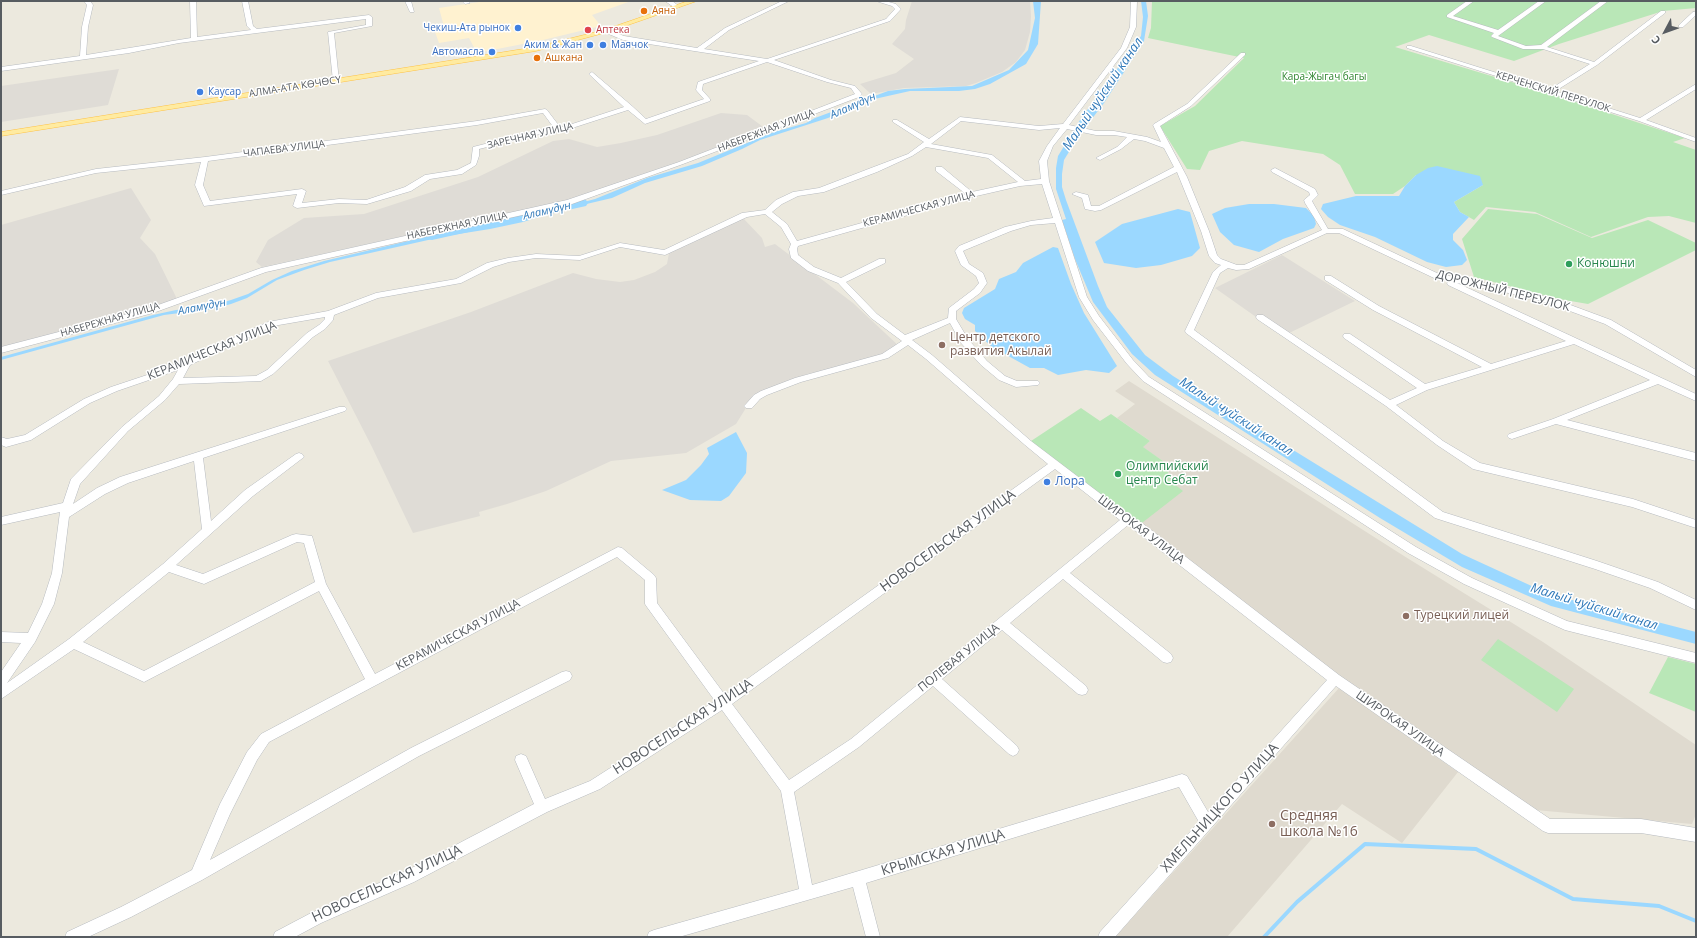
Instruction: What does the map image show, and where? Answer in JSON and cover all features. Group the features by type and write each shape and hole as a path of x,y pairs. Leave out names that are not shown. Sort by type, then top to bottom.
{"main road":[{"name":"АЛМА-АТА КӨЧӨСҮ","path":"1,134 536,49 606,31 694,1"}],"street":[{"path":"83,58 85,27 90,5 87,1"},
{"path":"193,1 194,39"},
{"path":"245,1 250,26 255,30"},
{"path":"408,1 412,11"},
{"path":"668,1 677,7"},
{"path":"698,50 727,29 786,1"},
{"name":"НАБЕРЕЖНАЯ УЛИЦА","path":"770,60 888,20 898,8 894,5 879,1"},
{"path":"1134,1 1134,27 1124,48 1068,126 1050,146 1043,161 1045,182 1083,297 1096,318 1130,362 1146,379 1412,550 1468,581 1565,625 1696,658"},
{"path":"1471,1 1449,16 1497,32"},
{"path":"1543,1 1497,32 1494,37 1526,48 1543,47 1595,64"},
{"path":"1543,47 1605,1"},
{"path":"1555,93 1554,89 1595,64 1663,12"},
{"path":"1681,26 1695,13"},
{"path":"1,69 134,51 169,42 255,30 369,17 370,26 331,32 330,39 336,81"},
{"name":"НАБЕРЕЖНАЯ УЛИЦА","path":"1,350 150,310 264,270 569,202 681,163 859,94 853,87 829,81 770,60 623,38 606,31"},
{"name":"КЕРЧЕНСКИЙ ПЕРЕУЛОК","path":"1408,47 1641,120 1696,140"},
{"path":"1243,54 1189,106 1156,125 1178,168 1205,231 1213,256 1226,266 1236,268 1246,267 1326,231 1309,203 1308,200 1314,195 1312,191 1275,170"},
{"path":"743,56 748,61 749,67"},
{"path":"592,74 645,122 708,100 699,90 700,83 770,60"},
{"path":"1641,120 1696,86"},
{"name":"ЗАРЕЧНАЯ УЛИЦА","path":"205,159 199,185 207,204 302,191 297,206 340,202 367,202 408,189 428,178 459,172 474,164 475,148 558,129 630,107"},
{"name":"ЧАПАЕВА УЛИЦА","path":"1,193 96,171 205,159 477,123 545,110 558,129"},
{"name":"КЕРАМИЧЕСКАЯ УЛИЦА","path":"1,441 6,443 28,438 87,401 114,389 168,371 271,324 330,313 376,296 458,281 490,265 508,260 536,256 580,258 620,245 665,253 745,215 767,212 779,202 796,194 821,190 874,170 910,154 927,144 955,122 964,118 1039,128 1068,126 1147,139 1166,146"},
{"path":"895,121 927,144 990,156 1023,183"},
{"path":"1100,158 1119,148 1132,137"},
{"path":"1076,194 1085,197 1088,207 1095,209 1101,208 1146,183 1178,168"},
{"path":"939,169 971,195"},
{"name":"КЕРАМИЧЕСКАЯ УЛИЦА","path":"795,244 971,195 1023,183 1045,182"},
{"name":"ШИРОКАЯ УЛИЦА","path":"767,212 784,226 795,244 793,249 794,256 810,269 841,281 874,316 907,340 1028,443 1335,679 1548,826 1642,826 1696,835"},
{"path":"1035,383 1016,384 1002,378 984,363 964,341 952,320 952,310 977,291 983,283 980,275 965,265 964,259 959,250 981,239 993,236 1008,229 1031,223 1058,220"},
{"name":"ДОРОЖНЫЙ ПЕРЕУЛОК","path":"1326,231 1340,232 1437,276 1525,294 1554,302 1608,322 1696,374"},
{"path":"841,281 882,261"},
{"path":"1226,266 1217,272 1189,331 1439,515 1597,565 1654,586 1696,605"},
{"path":"1437,276 1696,398"},
{"path":"1328,278 1376,308 1490,367"},
{"path":"177,381 258,378 270,372 310,335 322,327 329,320 330,313"},
{"path":"1260,317 1389,404 1440,443 1477,466 1633,503 1696,524"},
{"path":"749,406 757,397 764,393 798,380 885,356 907,340 952,320"},
{"path":"1347,336 1424,388"},
{"path":"1389,404 1424,388 1575,341"},
{"path":"1,682 31,638 48,604 57,574 66,511 75,482 125,429 162,398 177,381 186,363"},
{"path":"1512,436 1556,421 1658,380"},
{"path":"1,520 66,511 124,480 342,410"},
{"path":"1556,421 1696,457"},
{"path":"1,694 73,642 167,567 249,493 299,456"},
{"path":"198,457 207,531"},
{"name":"НОВОСЕЛЬСКАЯ УЛИЦА","path":"280,937 316,918 409,877 542,807 595,785 723,703 1055,464"},
{"name":"ПОЛЕВАЯ УЛИЦА","path":"787,789 855,743 1127,520"},
{"path":"167,567 204,579 296,538 308,539 321,584 372,681"},
{"name":"КЕРАМИЧЕСКАЯ УЛИЦА","path":"197,875 228,803 252,756 265,738 618,551 650,578 651,604 723,703"},
{"path":"1063,573 1167,658"},
{"path":"73,642 144,677 321,584"},
{"path":"1002,623 1082,690"},
{"path":"1,637 31,638"},
{"path":"72,937 126,912 197,875 415,752 566,676"},
{"path":"934,679 1013,750"},
{"name":"ХМЕЛЬНИЦКОГО УЛИЦА","path":"1105,937 1208,824 1335,679"},
{"path":"723,703 787,789 807,894"},
{"path":"520,760 542,807"},
{"name":"КРЫМСКАЯ УЛИЦА","path":"654,937 858,879 1182,780 1208,824"},
{"path":"858,879 873,937"}],"shaded area":[{"name":"Чекиш-Ата рынок","path":"486,1 631,1 592,15 601,26 543,40 477,53 469,38 439,43 435,32 445,30 439,8"},
{"path":"912,1 1030,1 1030,32 1025,50 1016,62 1002,72 966,86 904,88 871,94 860,84 896,73 914,59 892,44 905,29 906,20"},
{"path":"119,69 108,105 1,122 1,86"},
{"path":"721,113 747,115 766,129 688,159 565,201 262,267 256,262 268,240 304,218 364,214 478,177 553,141 569,139 597,147 621,143 657,135"},
{"path":"131,188 151,220 140,238 155,254 177,299 147,309 1,349 1,225"},
{"path":"743,218 762,238 765,247 775,244 853,303 900,347 871,360 807,374 754,395 736,424 686,453 611,461 546,491 479,512 480,516 413,533 372,447 328,361 471,312 573,273 596,279 620,282 634,280 655,272 667,264 669,253"},
{"path":"1282,255 1355,301 1283,336 1215,288"},
{"path":"1129,381 1404,556 1543,642 1696,745 1696,814 1692,824 1535,810 1348,682 1138,526 1173,483 1163,461 1142,447 1150,441 1117,418 1135,404 1115,391"},
{"name":"Средняя школа №16","path":"1339,688 1458,772 1402,843 1342,804 1227,937 1115,937"}],"green space":[{"name":"Кара-Жыгач багы","path":"1152,1 1696,1 1696,8 1663,11 1559,44 1514,61 1429,35 1395,47 1548,93 1685,138 1673,142 1696,150 1696,223 1669,216 1648,217 1591,237 1535,212 1486,207 1474,220 1460,212 1454,202 1483,185 1416,175 1405,186 1393,194 1355,194 1340,165 1323,154 1242,141 1209,151 1200,170 1187,169 1160,126 1195,106 1244,58 1148,38 1151,28"},
{"name":"Конюшни","path":"1488,209 1537,214 1592,238 1648,220 1696,243 1696,250 1588,304 1559,299 1474,277 1462,239"},
{"name":"Олимпийский центр Себат","path":"1081,408 1100,421 1111,414 1150,441 1143,447 1163,461 1173,483 1183,491 1138,526 1028,443"},
{"path":"1498,639 1574,689 1557,712 1481,660"},
{"path":"1668,657 1696,664 1696,712 1649,693"}],"water":[{"path":"1033,1 1041,1 1038,44 1026,64 990,84 975,89 959,91 910,91 870,100 828,118 760,140 702,166 645,183 612,198 561,210 523,222 446,236 330,262 277,280 247,298 231,304 212,309 164,315 1,360 1,357 153,315 176,310 206,307 231,300 248,294 272,280 292,271 324,261 442,233 494,226 595,199 647,178 698,163 774,132 806,123 815,118 888,91 972,86 1009,70 1028,50 1035,18"},
{"name":"Малый чуйский канал","path":"1141,1 1146,1 1148,16 1144,41 1104,103 1078,137 1064,160 1062,187 1107,307 1145,355 1173,376 1462,554 1549,594 1696,632 1696,644 1551,606 1462,567 1380,518 1155,375 1132,354 1093,302 1075,259 1062,220 1066,219 1056,189 1056,168 1058,156 1080,120 1141,36 1143,17"},
{"path":"1437,166 1480,176 1483,185 1454,202 1460,212 1469,217 1453,234 1453,240 1463,250 1467,260 1462,265 1446,267 1427,262 1375,237 1340,225 1328,217 1321,209 1323,204 1356,196 1399,196 1405,186 1416,175 1428,168"},
{"path":"1249,204 1274,204 1306,208 1314,216 1316,224 1314,228 1283,239 1259,252 1234,245 1220,232 1212,214 1225,208"},
{"path":"1178,209 1190,212 1200,248 1192,256 1161,265 1136,268 1104,263 1095,242 1122,224"},
{"path":"1053,247 1058,248 1071,284 1084,313 1117,366 1109,373 1086,370 1058,375 1044,368 1030,368 992,347 975,331 975,325 965,319 962,313 964,308 995,289 999,279 1016,272 1023,263"},
{"path":"736,432 747,453 746,473 729,496 721,501 690,500 662,490 686,480 701,465 709,454 707,448"}],"waterway":[{"name":"Аламүдүн","path":"432,236 582,203"},
{"path":"1264,937 1297,902 1365,844 1476,849 1573,899 1659,906 1696,921"}],"place":[{"name":"Аяна","path":"644,11"},
{"name":"Чекиш-Ата рынок","path":"518,28"},
{"name":"Аптека","path":"588,30"},
{"name":"Аким & Жан","path":"590,45"},
{"name":"Маячок","path":"603,45"},
{"name":"Автомасла","path":"492,52"},
{"name":"Ашкана","path":"537,58"},
{"name":"Каусар","path":"200,92"},
{"name":"Конюшни","path":"1569,264"},
{"name":"Центр детского развития Акылай","path":"942,345"},
{"name":"Олимпийский центр Себат","path":"1118,474"},
{"name":"Лора","path":"1047,482"},
{"name":"Турецкий лицей","path":"1406,616"},
{"name":"Средняя школа №16","path":"1272,824"}]}
